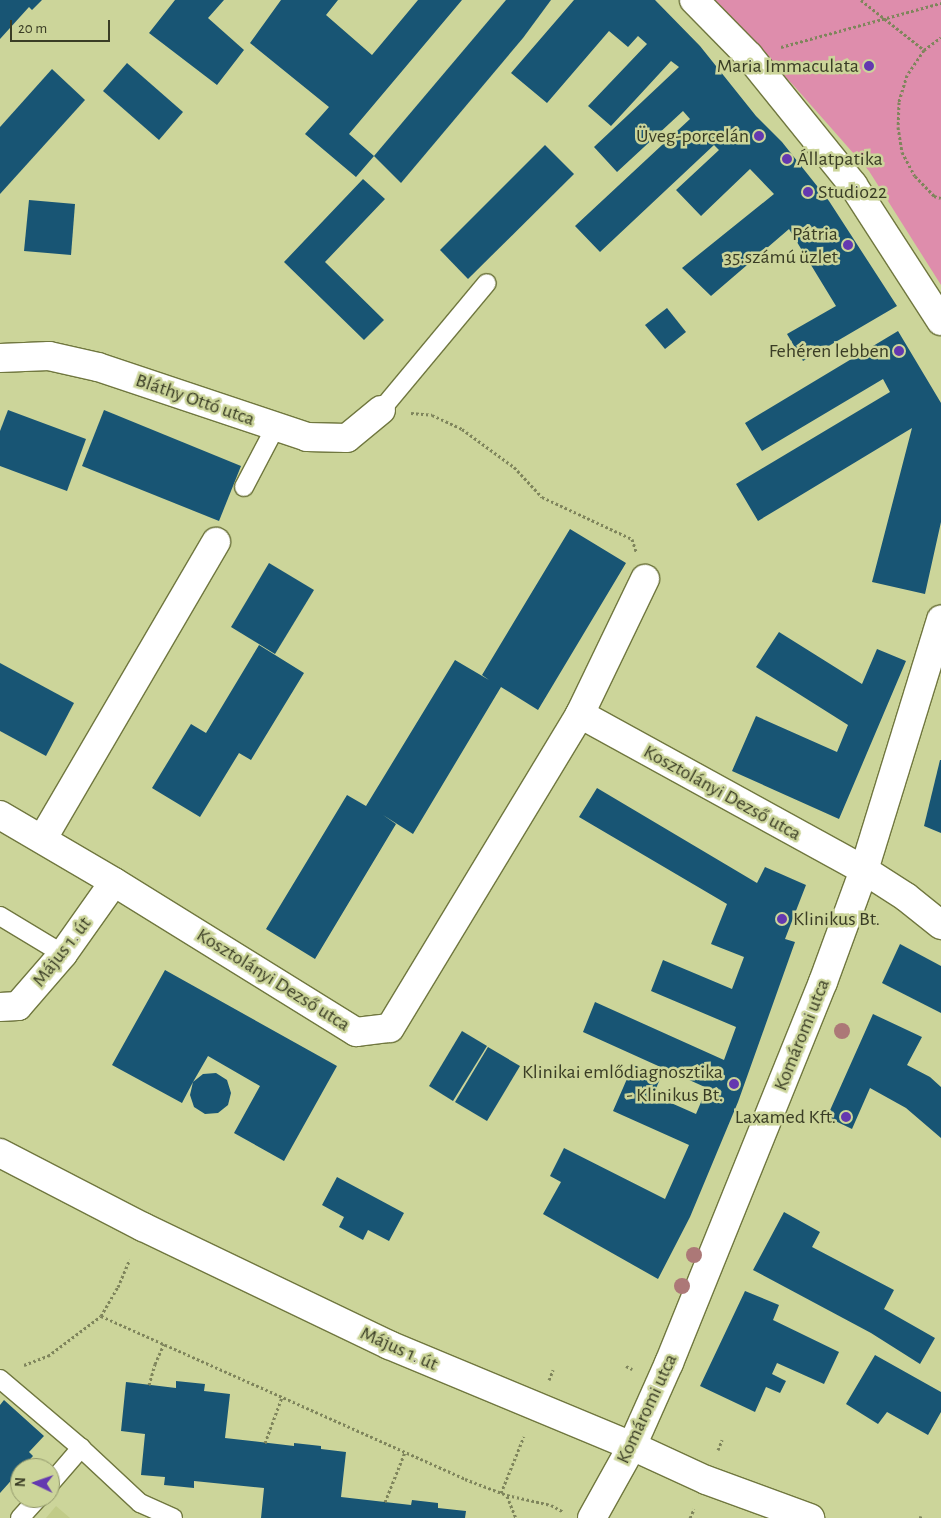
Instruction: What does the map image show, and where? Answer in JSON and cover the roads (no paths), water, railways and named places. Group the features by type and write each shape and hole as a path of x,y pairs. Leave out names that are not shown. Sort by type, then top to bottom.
{"street":[{"path":"694,0 748,56 853,185 941,321"},
{"name":"Bláthy Ottó utca","path":"0,358 49,356 98,367 275,428 307,437 346,438 381,410"},
{"path":"43,838 216,542"},
{"name":"Kosztolányi Dezső utca","path":"0,815 43,838 356,1032 390,1028 580,714 645,579"},
{"name":"Komáromi utca","path":"579,1516 632,1446 673,1354 816,1000 864,870 941,620"},
{"name":"Kosztolányi Dezső utca","path":"580,714 864,870 906,897 941,925"},
{"name":"Május 1. út","path":"0,1007 18,1006 63,954 114,882"},
{"name":"Május 1. út","path":"0,1153 143,1227 389,1345 632,1446 706,1480 810,1518"}],"lane":[{"path":"381,410 487,283"},
{"path":"244,487 275,428"},
{"path":"0,916 63,954"},
{"path":"0,1379 81,1448 140,1503 173,1518"},
{"path":"60,1472 81,1448"},
{"path":"20,1518 29,1508"}],"place":[{"name":"Maria Immaculata","path":"869,66"},
{"name":"Üveg-porcelán","path":"759,136"},
{"name":"Állatpatika","path":"787,159"},
{"name":"Studio22","path":"808,192"},
{"name":"Pátria 35.számú üzlet","path":"848,245"},
{"name":"Fehéren lebben","path":"899,351"},
{"name":"Klinikus Bt.","path":"782,919"},
{"name":"Klinikai emlődiagnosztika - Klinikus Bt.","path":"734,1084"},
{"name":"Laxamed Kft.","path":"846,1117"}]}
